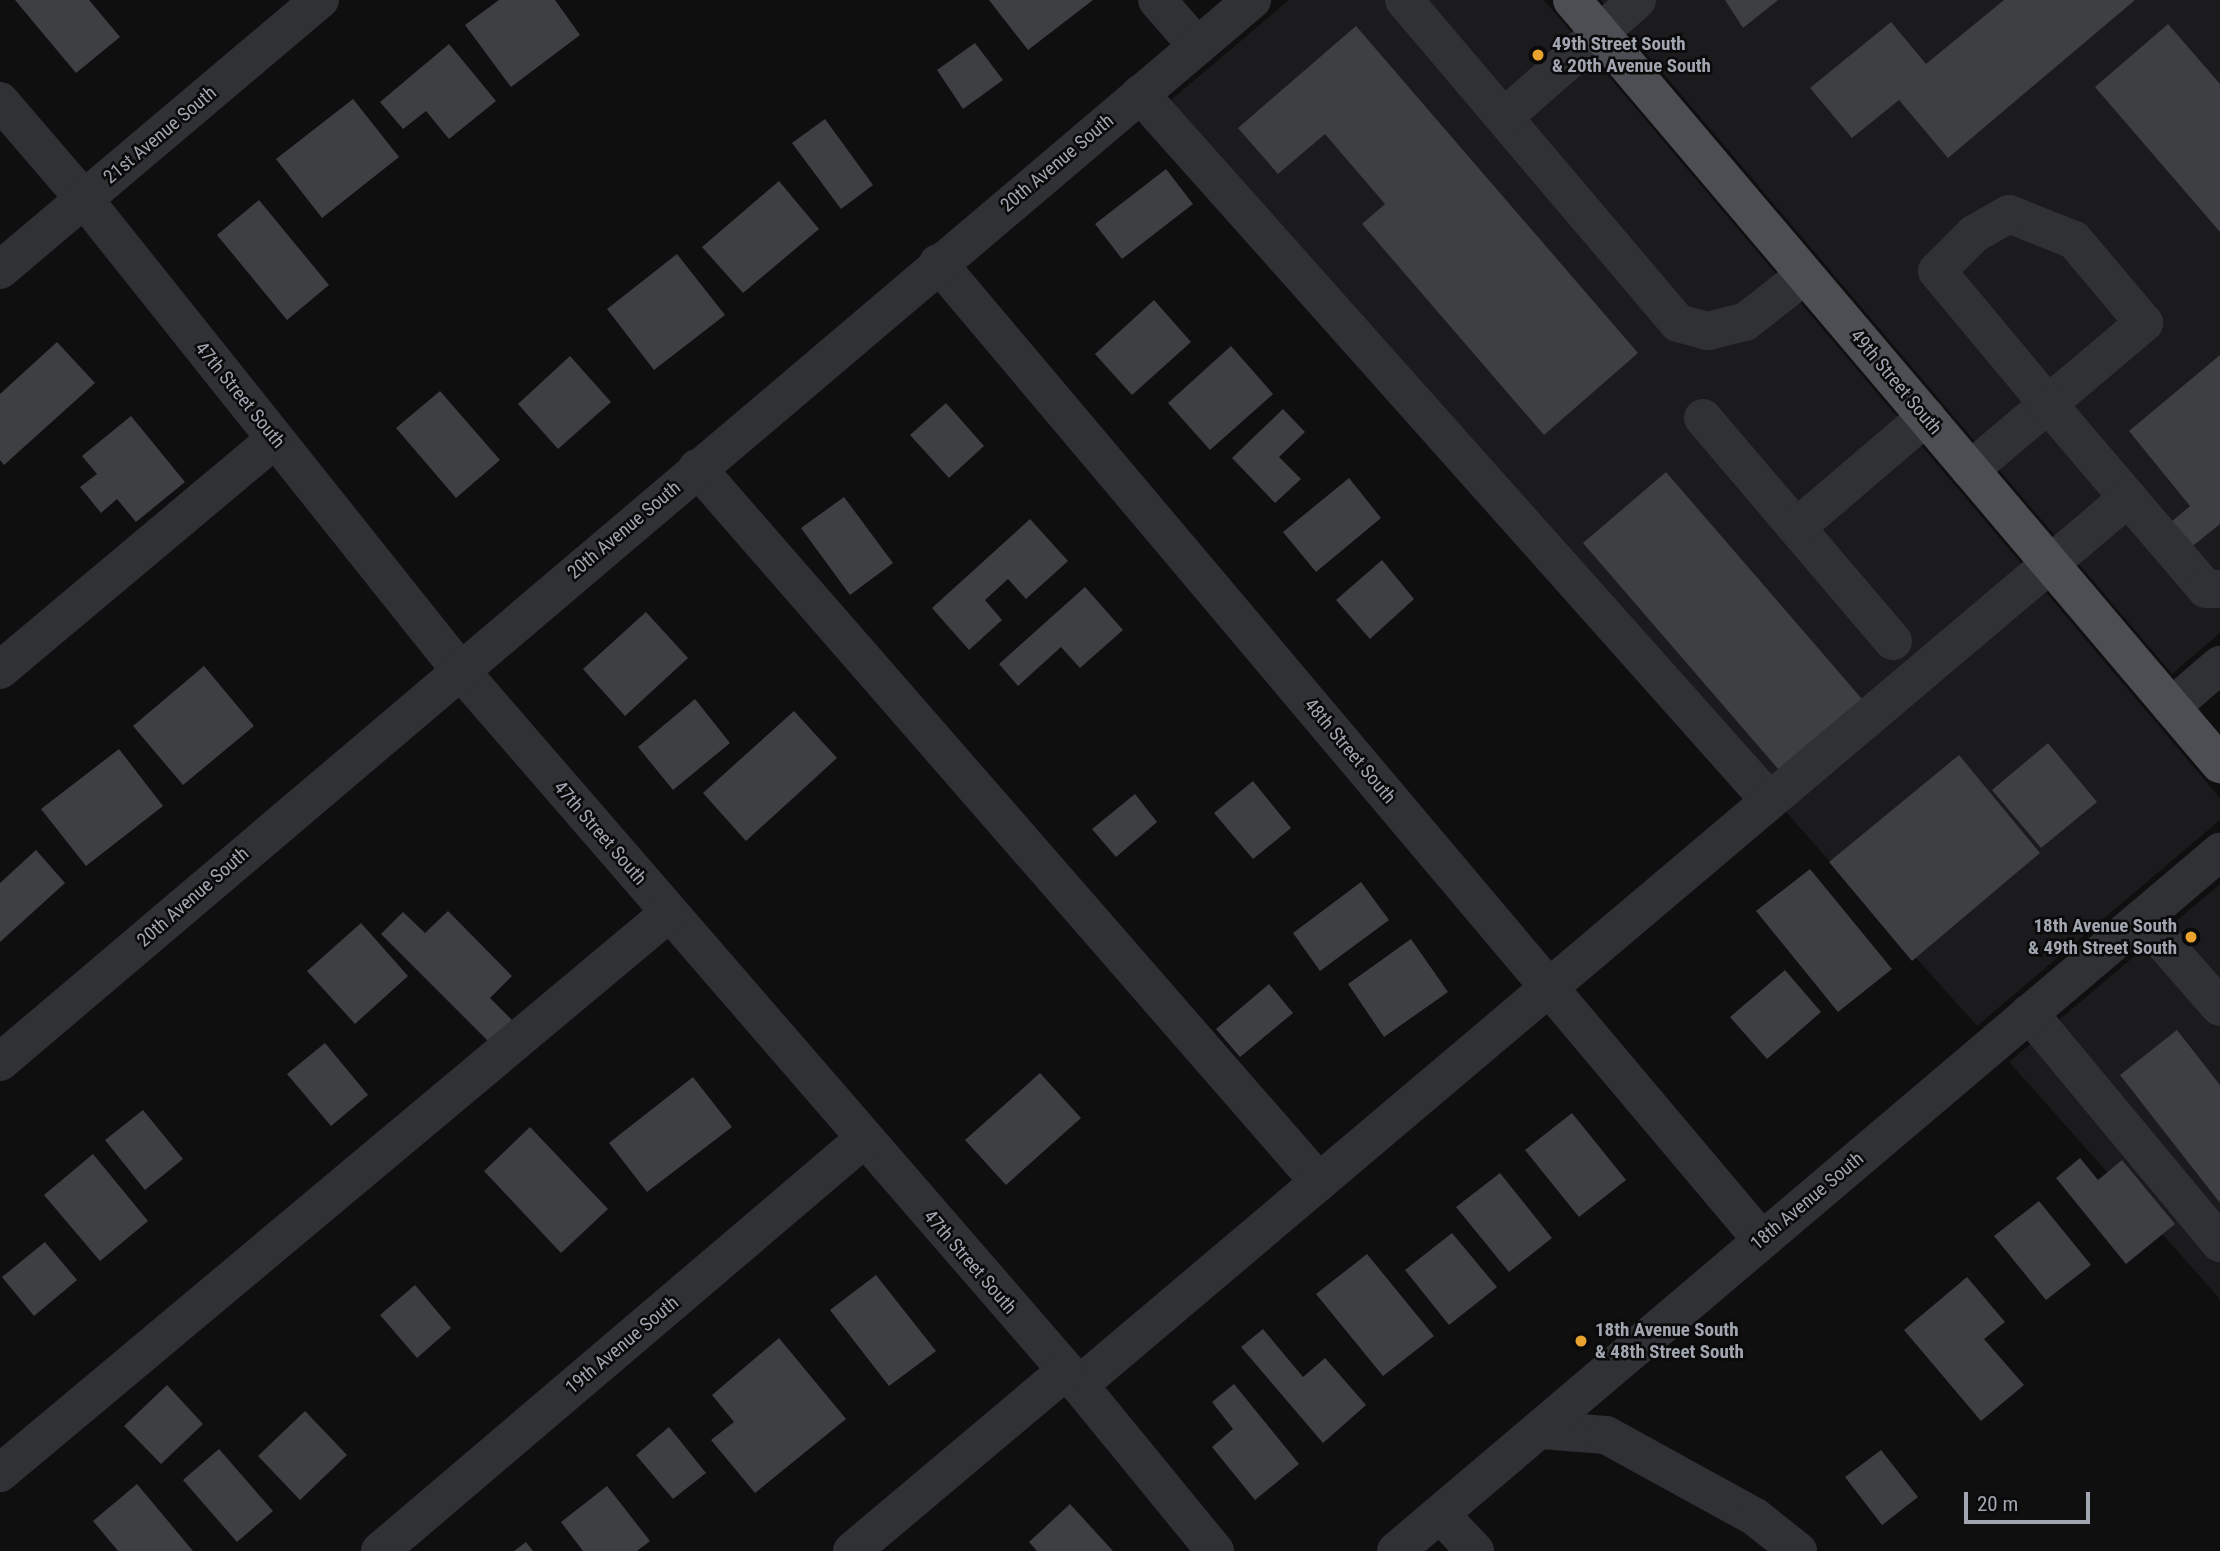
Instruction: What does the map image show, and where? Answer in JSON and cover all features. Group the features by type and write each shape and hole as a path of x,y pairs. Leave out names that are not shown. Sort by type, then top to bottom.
{"main road":[{"name":"49th Street South","path":"1572,0 2220,764"}],"street":[{"name":"21st Avenue South","path":"0,270 320,0"},
{"path":"1157,0 1197,46"},
{"name":"20th Avenue South","path":"0,1062 459,669 1252,0"},
{"path":"1404,0 1678,323 1708,331 1745,322 1805,275"},
{"path":"1504,117 1637,0"},
{"path":"1140,93 1769,800"},
{"name":"47th Street South","path":"0,101 84,199 459,669 863,1140 1072,1378 1215,1551"},
{"path":"1970,470 2048,404 2144,323 2074,240 2010,214 1974,234 1937,271 2048,404 2206,589 2220,589"},
{"name":"48th Street South","path":"938,263 1761,1239"},
{"path":"1797,527 1926,417"},
{"path":"1703,418 1894,641"},
{"path":"0,670 275,439"},
{"path":"697,468 1319,1182"},
{"path":"852,1551 1319,1182 2128,498"},
{"path":"2171,707 2220,665"},
{"name":"18th Avenue South","path":"1396,1551 2220,852"},
{"path":"0,1473 669,913"},
{"path":"2142,918 2220,1007"},
{"path":"2029,1013 2220,1243"},
{"name":"19th Avenue South","path":"380,1551 863,1140"},
{"path":"1541,1430 1606,1435 1755,1517 1798,1551"},
{"path":"1440,1514 1475,1551"}],"shaded area":[{"path":"1289,0 1544,0 2220,798 2220,820 1977,1026 1159,110"},
{"path":"1601,0 2220,0 2220,633 2172,674"},
{"path":"2220,884 2220,1299 2009,1062"}],"building":[{"path":"15,0 89,0 120,37 76,73"},
{"path":"499,0 555,0 580,35 511,87 465,25"},
{"path":"989,0 1093,0 1028,50"},
{"path":"1725,0 1778,0 1743,28"},
{"path":"2004,0 2135,0 1948,158 1899,100 1852,138 1810,88 1891,22 1926,64"},
{"path":"2168,24 2220,84 2220,232 2095,87"},
{"path":"1356,26 1638,353 1544,435 1362,224 1385,204 1325,134 1278,174 1238,128"},
{"path":"975,43 1003,80 963,109 937,70"},
{"path":"449,44 496,101 449,139 426,111 403,129 380,102"},
{"path":"353,99 399,157 322,218 276,159"},
{"path":"825,119 873,185 841,209 792,143"},
{"path":"1166,169 1193,204 1122,259 1095,224"},
{"path":"779,181 819,229 743,293 702,247"},
{"path":"259,200 329,285 287,320 217,235"},
{"path":"677,254 725,315 654,370 607,309"},
{"path":"1154,300 1191,342 1132,395 1095,354"},
{"path":"57,342 95,383 4,465 0,460 0,394"},
{"path":"1231,346 1273,394 1210,450 1168,403"},
{"path":"2220,355 2220,524 2184,553 2164,528 2190,506 2129,431"},
{"path":"570,356 611,402 558,449 518,404"},
{"path":"440,391 500,460 456,498 396,428"},
{"path":"946,403 984,446 949,478 910,435"},
{"path":"1283,409 1305,432 1279,457 1301,479 1275,503 1232,458"},
{"path":"131,416 185,482 136,522 117,499 101,513 80,487 97,474 82,456"},
{"path":"1666,472 1862,699 1779,770 1583,543"},
{"path":"1349,478 1381,518 1316,572 1283,532"},
{"path":"844,497 893,563 850,595 801,528"},
{"path":"1030,519 1068,561 1026,599 1008,579 985,600 1002,620 969,650 932,608"},
{"path":"1382,560 1414,599 1370,639 1336,600"},
{"path":"1085,587 1123,630 1080,668 1061,647 1018,686 999,664"},
{"path":"646,612 688,658 625,716 583,669"},
{"path":"204,666 254,726 183,785 133,726"},
{"path":"695,699 730,743 673,790 638,747"},
{"path":"794,711 837,758 746,841 703,793"},
{"path":"2048,743 2097,802 2041,848 1992,790"},
{"path":"119,749 163,806 86,866 41,809"},
{"path":"1959,755 2040,853 1912,961 1829,862"},
{"path":"1253,781 1291,828 1253,859 1214,813"},
{"path":"1135,794 1157,822 1116,857 1092,829"},
{"path":"36,850 65,883 0,942 0,883"},
{"path":"1810,869 1892,969 1838,1012 1756,911"},
{"path":"1361,882 1389,920 1320,971 1293,933"},
{"path":"448,911 512,976 490,998 512,1020 489,1042 381,934 403,912 425,933"},
{"path":"361,923 408,976 355,1024 307,971"},
{"path":"1411,939 1448,992 1384,1037 1348,984"},
{"path":"1785,970 1821,1012 1767,1059 1730,1017"},
{"path":"1269,984 1293,1013 1240,1057 1216,1029"},
{"path":"2177,1030 2220,1085 2220,1203 2120,1075"},
{"path":"325,1043 368,1095 331,1126 287,1074"},
{"path":"1040,1073 1081,1118 1006,1185 965,1140"},
{"path":"693,1077 732,1127 647,1192 609,1143"},
{"path":"143,1110 183,1159 145,1190 105,1140"},
{"path":"1572,1113 1626,1180 1579,1217 1525,1150"},
{"path":"530,1127 608,1209 561,1253 484,1171"},
{"path":"93,1154 148,1221 100,1261 44,1195"},
{"path":"2080,1158 2098,1180 2122,1160 2175,1224 2126,1264 2056,1178"},
{"path":"1500,1173 1552,1238 1509,1272 1456,1207"},
{"path":"2039,1201 2091,1265 2046,1300 1994,1236"},
{"path":"1452,1233 1497,1287 1449,1325 1405,1270"},
{"path":"45,1242 77,1280 34,1316 2,1277"},
{"path":"1367,1254 1434,1336 1383,1376 1316,1294"},
{"path":"876,1275 936,1351 889,1386 830,1310"},
{"path":"1967,1277 2005,1322 1984,1339 2024,1385 1981,1421 1904,1330"},
{"path":"415,1285 451,1328 417,1358 380,1315"},
{"path":"1263,1329 1303,1377 1325,1358 1366,1405 1323,1443 1241,1347"},
{"path":"779,1338 846,1419 755,1493 711,1440 734,1422 712,1395"},
{"path":"1234,1384 1299,1464 1255,1500 1212,1447 1233,1429 1212,1402"},
{"path":"167,1385 203,1424 161,1464 124,1426"},
{"path":"305,1411 347,1455 300,1500 258,1456"},
{"path":"669,1427 706,1473 673,1499 636,1455"},
{"path":"219,1449 273,1511 237,1542 183,1480"},
{"path":"1881,1450 1918,1497 1882,1525 1845,1477"},
{"path":"137,1484 193,1551 118,1551 93,1521"},
{"path":"607,1486 650,1541 637,1551 583,1551 561,1522"},
{"path":"1070,1504 1113,1551 1037,1551 1029,1542"},
{"path":"526,1542 533,1551 514,1551"}],"place":[{"name":"49th Street South & 20th Avenue South","path":"1538,55"},
{"name":"18th Avenue South & 49th Street South","path":"2191,937"},
{"name":"18th Avenue South & 48th Street South","path":"1581,1341"}]}
